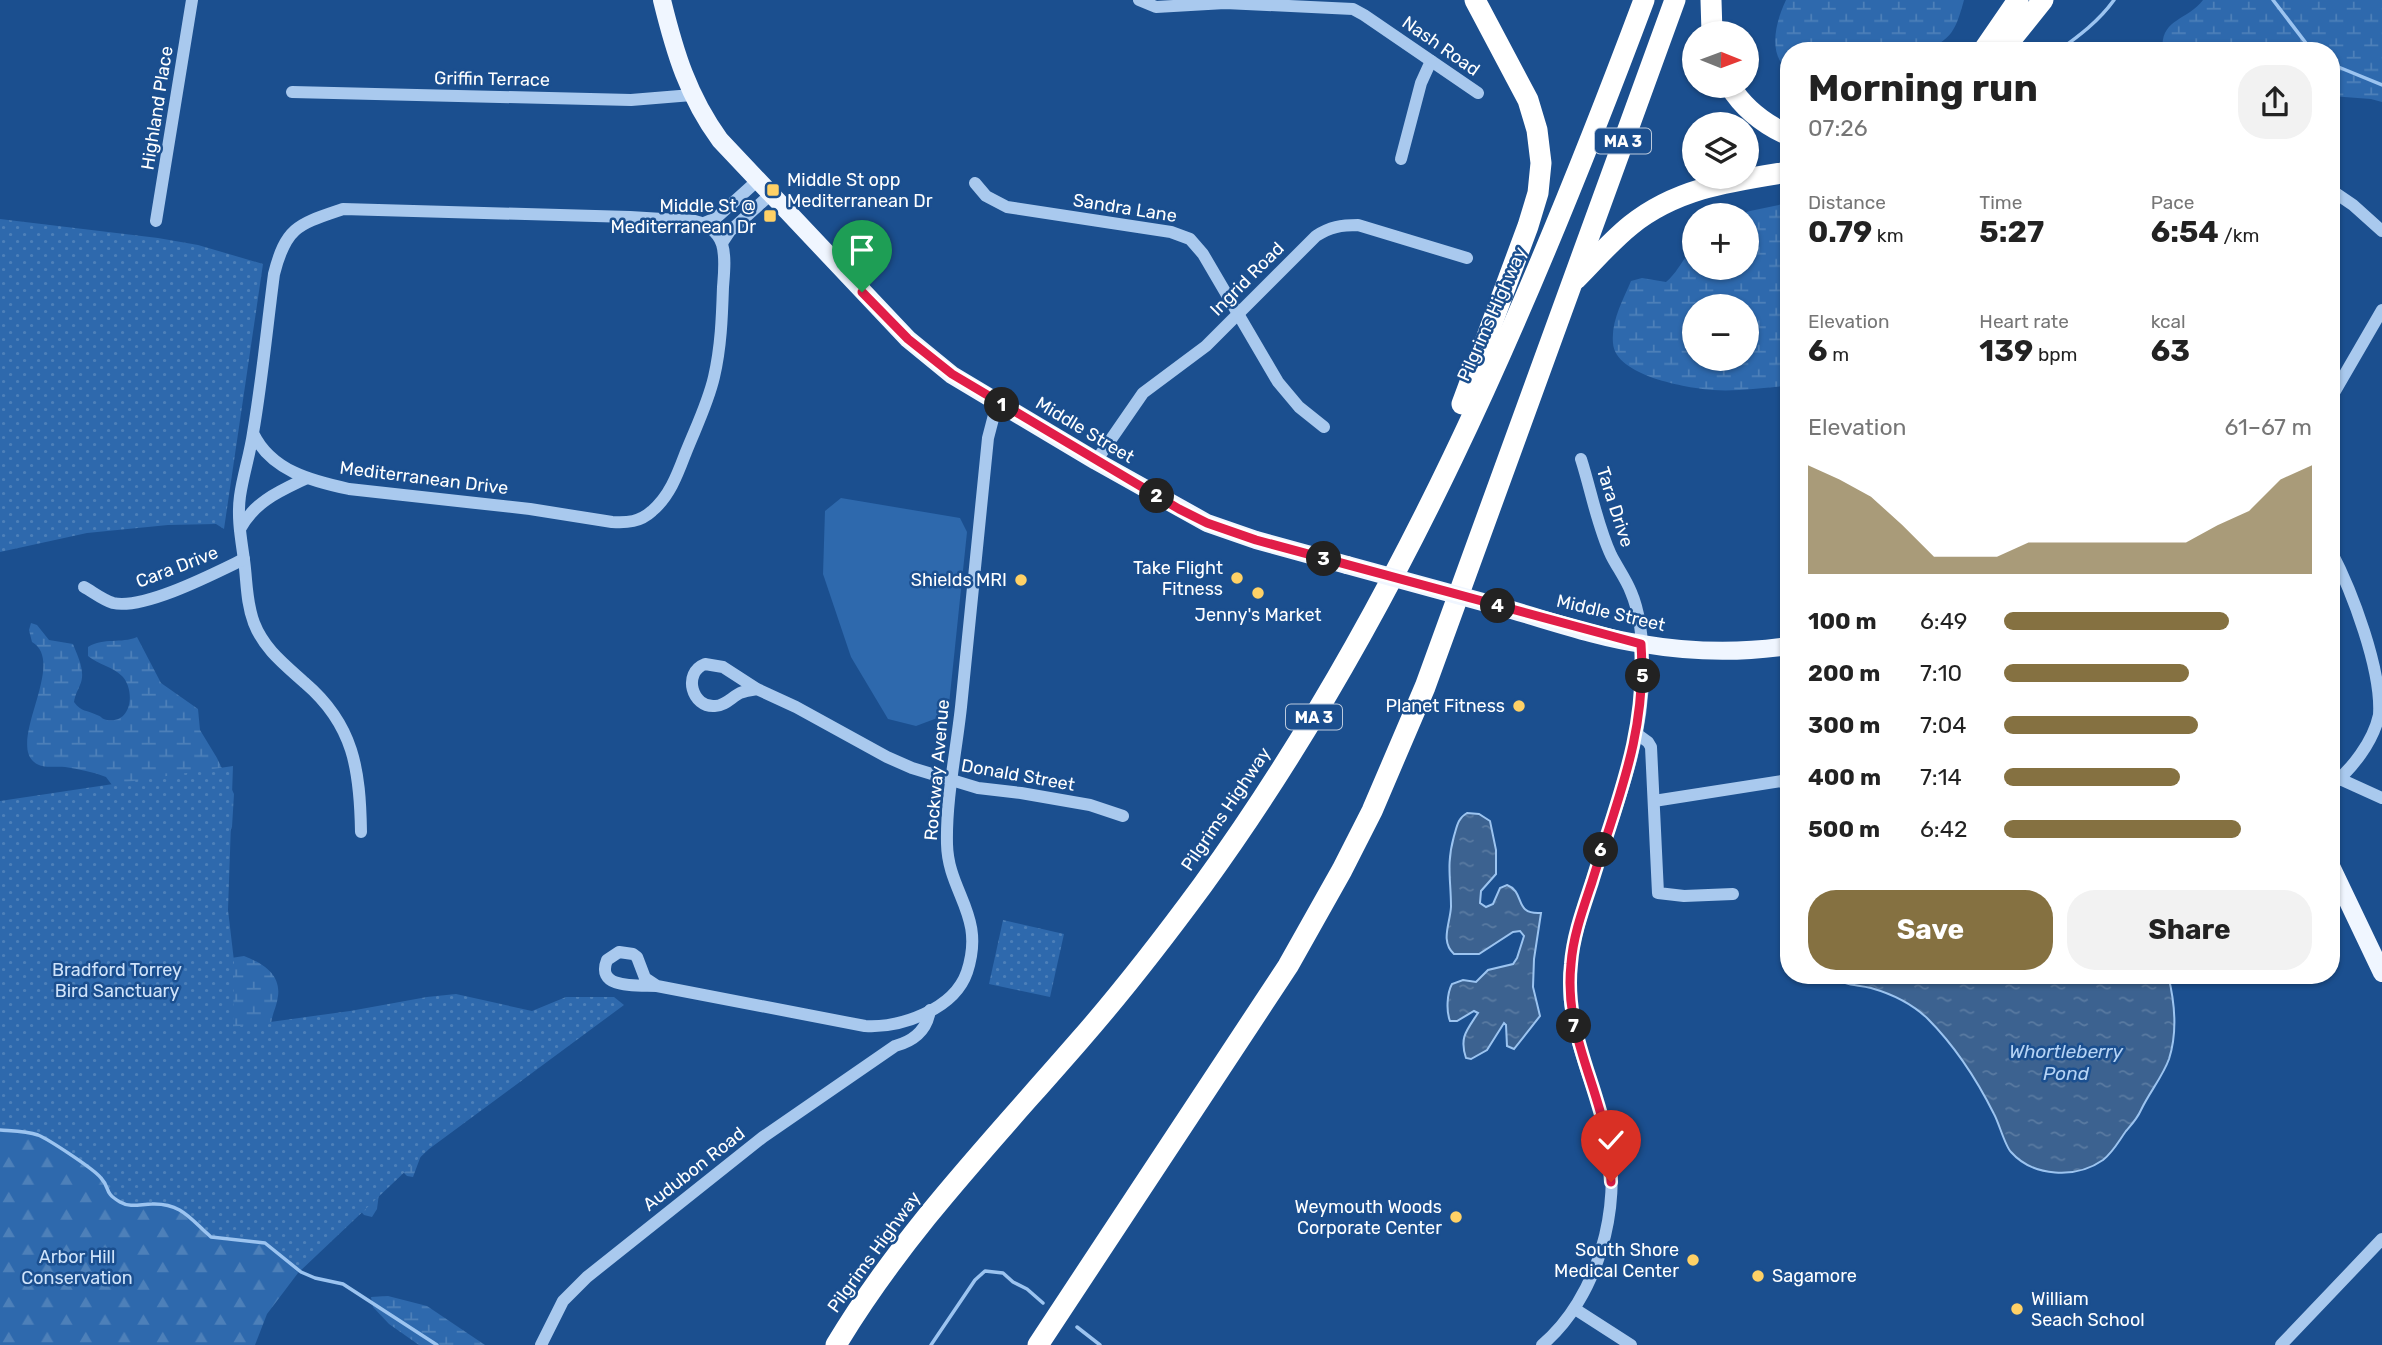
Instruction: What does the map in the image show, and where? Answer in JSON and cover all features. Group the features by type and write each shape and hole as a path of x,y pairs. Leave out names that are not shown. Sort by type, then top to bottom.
{"highway":[{"path":"1405,552 1513,272 1539,183 1541,152 1532,111 1475,0"},
{"name":"Pilgrims Highway","path":"836,1345 880,1278 926,1217 1109,1006 1202,886 1316,714 1360,638 1458,444 1534,275 1602,112 1644,0"},
{"name":"MA 3","path":"1038,1345 1275,985 1353,850 1417,708 1675,0"},
{"path":"1711,0 1712,21"},
{"path":"1989,42 2018,0"},
{"path":"2009,42 2043,0"},
{"path":"1738,98 1755,115 1780,130"},
{"path":"1572,283 1631,225 1667,202 1714,184 1780,173"}],"main road":[{"name":"Middle Street","path":"662,0 673,44 692,95 720,141 770,195 908,339 944,369 1096,461 1207,523 1242,536 1501,607 1641,644 1711,650 1780,647"},
{"path":"2340,885 2382,973"}],"street":[{"name":"Highland Place","path":"156,221 192,0"},
{"name":"Nash Road","path":"1139,0 1156,7 1226,3 1353,9 1478,93"},
{"path":"1401,159 1422,83 1431,61"},
{"name":"Griffin Terrace","path":"292,92 631,100 692,95"},
{"path":"361,832 357,775 350,743 321,699 274,656 260,636 248,605 240,528 240,495 253,433 274,274 280,250 288,236 312,219 344,209 630,217 704,223 716,218 757,181"},
{"name":"Sandra Lane","path":"975,183 995,202 1017,210 1184,235 1199,248 1278,382 1299,407 1324,427"},
{"path":"704,223 722,243 730,231 770,195"},
{"path":"2340,196 2382,232"},
{"name":"Ingrid Road","path":"1096,461 1143,393 1206,346 1316,236 1333,227 1358,225 1467,258"},
{"name":"Mediterranean Drive","path":"253,433 269,457 292,472 349,489 530,509 612,522 625,523 643,518 664,499 675,481 714,378 721,326 724,274 722,243"},
{"path":"2340,382 2382,310"},
{"name":"Rockway Avenue","path":"657,986 841,1023 873,1026 892,1024 930,1010 951,995 963,980 972,943 968,910 948,857 951,781 961,708 988,438 1000,404"},
{"name":"Tara Drive","path":"1542,1345 1557,1332 1575,1309 1598,1258 1606,1231 1611,1182 1607,1138 1573,1025 1570,1001 1571,963 1581,915 1637,734 1643,671 1631,592 1611,554 1581,459"},
{"path":"240,528 254,507 307,478"},
{"name":"Cara Drive","path":"84,586 114,603 138,602 244,559"},
{"path":"2340,568 2371,645 2381,701 2375,727 2368,742 2340,778"},
{"name":"Donald Street","path":"757,689 738,694 722,705 708,706 696,697 692,677 700,666 716,665 900,763 951,781 978,788 1090,805 1124,816"},
{"path":"1637,734 1651,747 1658,893 1684,896 1733,894"},
{"path":"1654,801 1780,781"},
{"path":"2340,784 2382,799"},
{"name":"Audubon Road","path":"541,1345 563,1301 586,1277 763,1137 895,1046 907,1043 923,1029 929,1019 930,1010"},
{"path":"892,1024 895,1046"},
{"path":"2281,1345 2382,1239"},
{"path":"1575,1309 1631,1345"}],"green space":[{"path":"1786,0 1964,0 1955,26 1941,42 1780,42 1780,61 1775,37"},
{"path":"2203,0 2382,0 2382,102 2340,97 2340,42 2163,42 2165,32 2170,26"},
{"path":"1780,205 1780,387 1701,389 1654,378 1626,364 1617,354 1613,335 1618,311 1631,281 1642,278 1666,282 1682,263 1682,280 1759,280 1759,209"},
{"path":"0,219 158,238 198,245 263,264 224,529 216,524 168,525 87,533 0,552"},
{"path":"841,498 960,518 967,532 948,714 916,726 888,719 851,657 823,574 825,511"},
{"path":"31,623 37,625 49,640 73,644 81,664 82,675 74,702 82,709 107,720 116,720 127,711 129,689 122,676 88,656 88,647 100,642 137,637 161,683 198,709 200,730 234,794 232,827 225,844 115,789 106,777 34,762 28,751 28,737 43,666 41,652 32,642 29,630"},
{"name":"Bradford Torrey Bird Sanctuary","path":"233,766 228,910 234,961 233,1027 456,994 532,1011 566,997 614,997 624,1005 429,1149 298,1273 265,1243 211,1237 185,1214 171,1206 124,1204 111,1196 97,1174 51,1142 38,1135 0,1130 0,801"},
{"path":"1003,920 1064,934 1050,997 989,984"},
{"path":"244,956 269,970 276,981 278,996 271,1024 426,1142 413,1177 407,1176 399,1168 380,1186 377,1209 372,1217 364,1215 357,1207 229,1037 231,958"},
{"name":"Arbor Hill Conservation","path":"0,1130 37,1135 51,1142 95,1172 113,1198 123,1204 171,1206 219,1239 258,1241 277,1252 298,1273 267,1314 255,1345 0,1345"},
{"path":"388,1296 427,1306 485,1345 419,1345 389,1324 373,1307 371,1297"}],"water":[{"path":"1467,813 1479,814 1490,821 1496,850 1496,874 1481,891 1480,903 1486,907 1493,904 1500,888 1507,885 1513,888 1523,907 1532,913 1541,913 1533,987 1540,1016 1514,1049 1507,1046 1504,1023 1487,1050 1471,1059 1466,1058 1463,1044 1478,1013 1474,1011 1457,1021 1450,1021 1450,988 1452,984 1463,980 1476,982 1488,970 1513,964 1524,936 1520,931 1513,932 1479,954 1454,954 1447,944 1451,907 1450,855 1458,823"},
{"name":"Whortleberry Pond","path":"1851,984 2170,984 2174,1038 2163,1072 2138,1116 2107,1157 2080,1170 2055,1173 2031,1166 2011,1152 1972,1075 1956,1051 1927,1018 1894,996"}],"waterway":[{"path":"2070,42 2114,0"},
{"path":"2273,0 2305,42"},
{"path":"2340,68 2382,85"},
{"path":"0,1130 38,1135 51,1142 97,1174 111,1196 124,1204 171,1206 185,1214 211,1237 265,1243 301,1272 343,1284 437,1345"},
{"path":"931,1345 975,1280 985,1271 1003,1273 1043,1303"},
{"path":"1077,1327 1100,1345"}],"place":[{"name":"Middle St opp Mediterranean Dr","path":"773,190"},
{"name":"Middle St @ Mediterranean Dr","path":"770,216"},
{"name":"Take Flight Fitness","path":"1237,578"},
{"name":"Shields MRI","path":"1021,580"},
{"name":"Jenny's Market","path":"1258,593"},
{"name":"Planet Fitness","path":"1519,706"},
{"name":"Weymouth Woods Corporate Center","path":"1456,1217"},
{"name":"South Shore Medical Center","path":"1693,1260"},
{"name":"Sagamore","path":"1758,1276"},
{"name":"William Seach School","path":"2017,1309"}],"route":[{"path":"862,292 908,339 952,374 1096,461 1207,523 1230,533 1641,644 1643,671 1637,734 1579,924 1569,983 1573,1025 1579,1050 1607,1138 1611,1182"}]}
